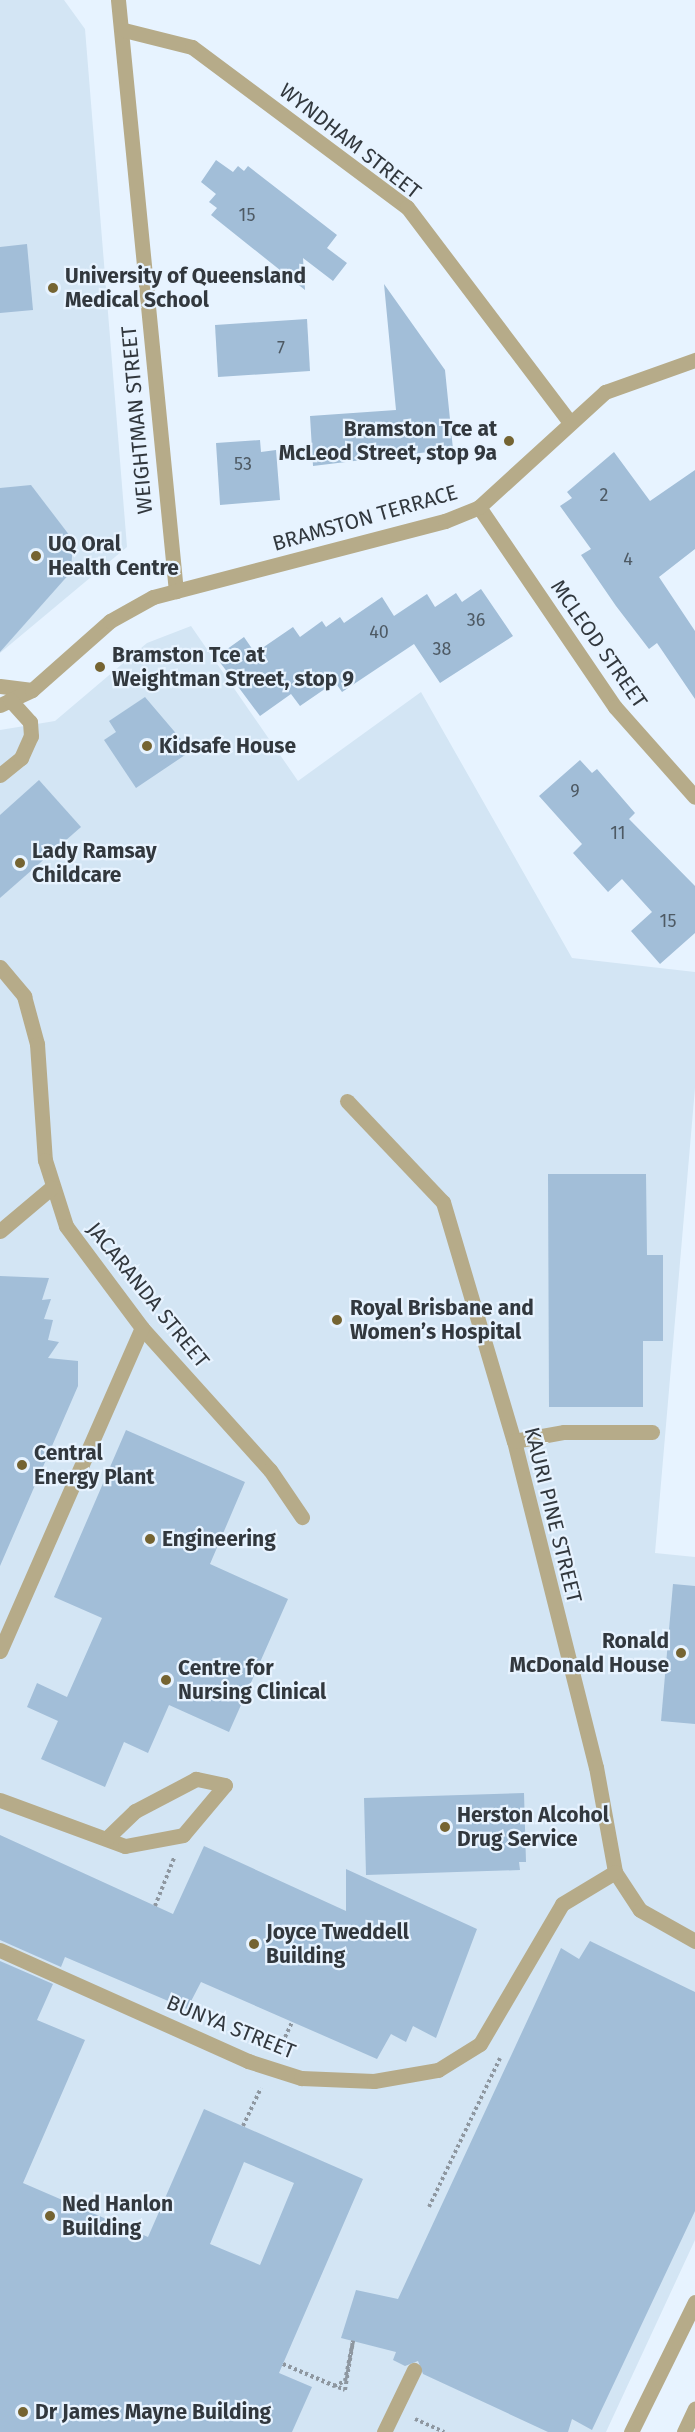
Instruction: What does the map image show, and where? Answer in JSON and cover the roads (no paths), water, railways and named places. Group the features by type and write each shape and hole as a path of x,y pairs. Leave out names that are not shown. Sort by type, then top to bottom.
{"street":[{"path":"118,0 124,30"},
{"name":"WYNDHAM STREET","path":"124,30 192,47 407,207 569,421"},
{"name":"WEIGHTMAN STREET","path":"124,30 176,591"},
{"name":"BRAMSTON TERRACE","path":"5,703 32,690 110,621 176,591 445,521 479,507 569,421 605,392 695,360"},
{"name":"MCLEOD STREET","path":"479,507 615,707 695,797"},
{"path":"0,686 32,690"},
{"path":"0,775 21,758 31,736 30,722 5,703"},
{"name":"JACARANDA STREET","path":"0,967 24,996 37,1044 51,1188 66,1226 142,1328 270,1470 302,1517"},
{"name":"KAURI PINE STREET","path":"347,1101 443,1202 513,1442 596,1767 615,1872 639,1910 695,1941"},
{"path":"0,1231 51,1188"},
{"path":"0,1651 142,1328"},
{"path":"513,1442 564,1432 652,1432"},
{"path":"0,1800 108,1837 124,1846 183,1835 225,1785 196,1779 135,1811 108,1837"},
{"name":"BUNYA STREET","path":"0,1950 249,2061 301,2078 374,2081 438,2070 480,2044 562,1904 615,1872"},
{"path":"631,2432 695,2302"},
{"path":"384,2432 414,2370"},
{"path":"684,2432 695,2408"}],"place":[{"name":"University of Queensland Medical School","path":"53,288"},
{"name":"Bramston Tce at McLeod Street, stop 9a","path":"509,441"},
{"name":"UQ Oral Health Centre","path":"36,556"},
{"name":"Bramston Tce at Weightman Street, stop 9","path":"100,667"},
{"name":"Kidsafe House","path":"147,746"},
{"name":"Lady Ramsay Childcare","path":"20,863"},
{"name":"Royal Brisbane and Women’s Hospital","path":"337,1320"},
{"name":"Central Energy Plant","path":"22,1465"},
{"name":"Engineering","path":"150,1539"},
{"name":"Ronald McDonald House","path":"681,1653"},
{"name":"Centre for Nursing Clinical","path":"166,1680"},
{"name":"Herston Alcohol Drug Service","path":"445,1827"},
{"name":"Joyce Tweddell Building","path":"254,1944"},
{"name":"Ned Hanlon Building","path":"50,2216"},
{"name":"Dr James Mayne Building","path":"23,2412"}]}
